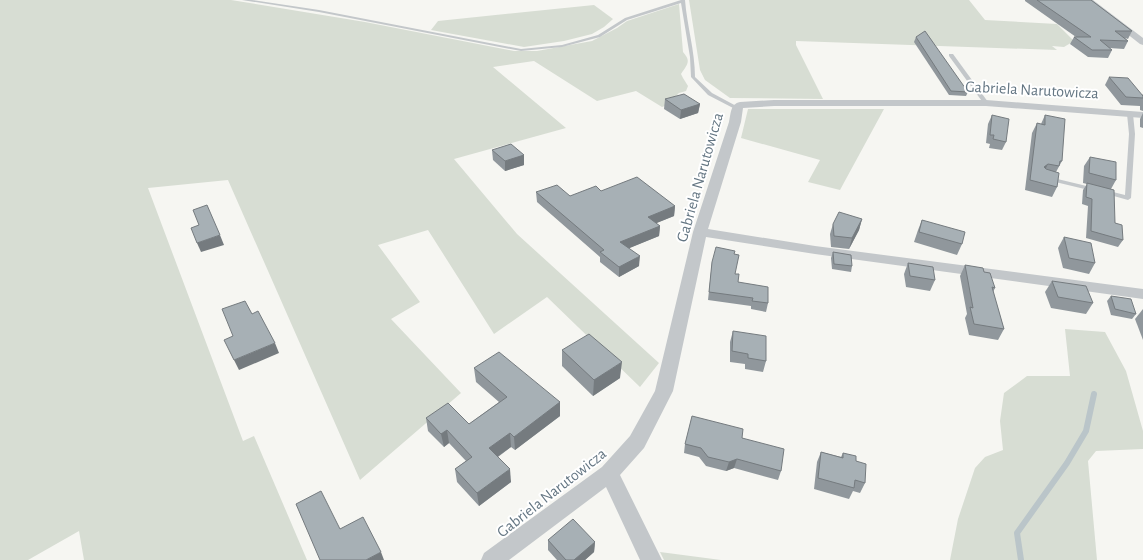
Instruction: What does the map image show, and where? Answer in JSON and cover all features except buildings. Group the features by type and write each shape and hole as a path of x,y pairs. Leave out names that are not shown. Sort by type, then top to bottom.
{"street":[{"path":"1088,0 1143,42"},
{"name":"Gabriela Narutowicza","path":"492,560 609,473 637,442 664,391 700,232 737,108 740,105 774,103 986,103 1136,114"},
{"path":"700,232 815,250 1143,294"},
{"path":"609,473 651,560"}],"lane":[{"path":"244,0 319,11 521,50 562,46 599,36 626,19 683,1 684,17 694,63 693,77 710,94 737,108"},
{"path":"951,55 986,103"},
{"path":"1044,177 1128,198 1132,134 1136,114"}],"shaded area":[{"path":"0,0 231,0 365,22 514,51 537,51 592,41 627,21 679,4 683,52 688,60 687,65 681,74 688,86 686,91 679,93 675,97 680,101 662,107 636,91 597,101 534,61 493,67 566,128 454,159 517,234 659,363 640,387 547,297 494,334 428,230 378,245 420,302 391,319 461,393 360,480 228,180 148,188 243,441 254,436 307,560 84,560 79,531 28,560 0,560"},
{"path":"689,0 969,0 985,20 1057,24 1074,41 1064,47 1052,46 1057,50 796,41 796,45 823,99 730,98 705,80 700,70"},
{"path":"594,5 613,19 604,27 592,34 564,41 524,47 431,30 438,21"},
{"path":"748,109 884,109 840,190 808,182 820,160 741,138"},
{"path":"1065,329 1105,332 1126,371 1143,431 1143,449 1096,451 1088,461 1097,560 950,560 958,519 975,468 985,457 1003,450 1000,421 1004,393 1027,376 1070,376"},
{"path":"660,552 721,560 664,560"}],"waterway":[{"path":"1021,560 1017,533 1067,463 1086,431 1094,394"}]}
